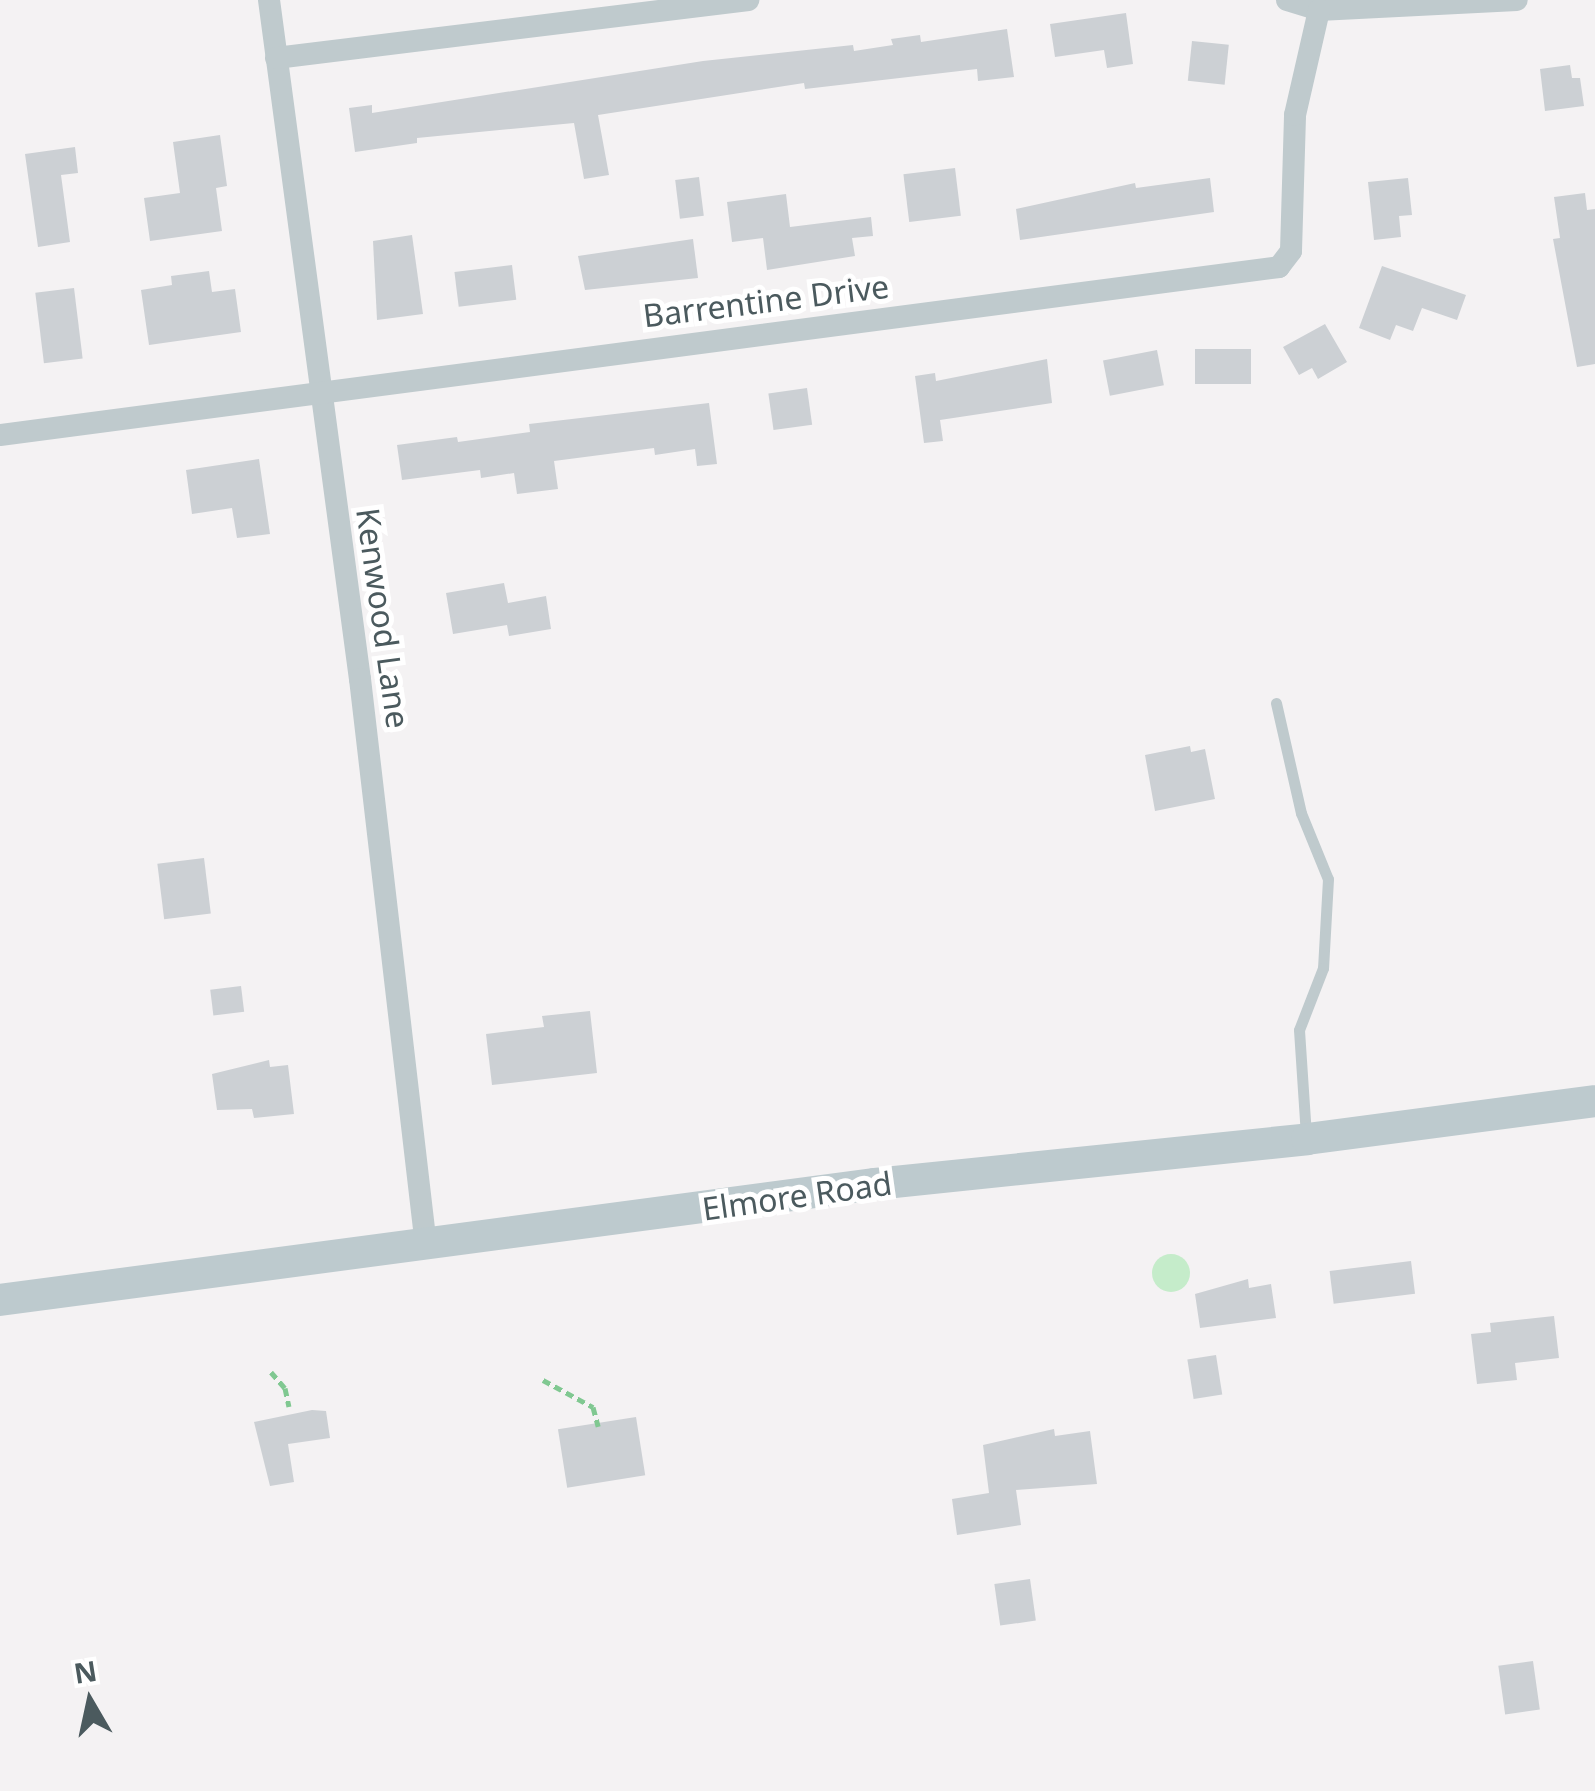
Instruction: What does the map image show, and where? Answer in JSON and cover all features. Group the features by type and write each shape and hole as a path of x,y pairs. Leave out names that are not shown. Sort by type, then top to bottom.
{"street":[{"name":"Kenwood Lane","path":"269,0 426,1246"},
{"path":"276,58 748,0"},
{"path":"1287,0 1318,10 1517,0"},
{"name":"Barrentine Drive","path":"0,435 1279,267 1291,251 1295,115 1318,10"},
{"name":"Elmore Road","path":"0,1300 875,1184 1307,1139 1595,1101"}],"lane":[{"path":"1276,702 1301,813 1328,879 1322,968 1299,1030 1307,1139"}],"path":[{"path":"271,1372 285,1388 290,1406"},
{"path":"543,1380 593,1407 598,1426"}],"green space":[{"path":"1171,1254 1184,1260 1190,1273 1184,1286 1171,1292 1158,1286 1152,1273 1158,1260"}],"building":[{"path":"1126,13 1133,64 1107,68 1104,50 1055,57 1050,24"},
{"path":"1007,29 1014,77 978,81 977,69 805,89 804,83 598,115 609,175 584,179 574,123 417,138 417,143 355,152 349,108 372,105 372,113 703,61 853,45 854,51 893,45 891,39 920,35 921,42"},
{"path":"1192,41 1229,45 1225,85 1188,81"},
{"path":"1570,65 1572,78 1580,78 1584,106 1545,111 1540,69"},
{"path":"220,135 227,186 216,188 222,231 150,241 144,198 180,193 173,142"},
{"path":"75,147 78,173 61,175 70,242 38,247 25,154"},
{"path":"955,168 961,216 909,222 903,174"},
{"path":"699,177 704,216 680,219 675,180"},
{"path":"1210,178 1214,212 1020,240 1016,209 1135,183 1136,188"},
{"path":"1408,178 1412,215 1399,216 1401,237 1374,240 1368,182"},
{"path":"1585,193 1587,210 1595,209 1595,364 1577,367 1553,239 1560,238 1554,197"},
{"path":"786,194 790,227 871,217 873,236 852,238 855,256 767,270 763,238 732,242 727,202"},
{"path":"412,235 423,314 377,320 373,241"},
{"path":"693,239 698,278 585,290 578,256"},
{"path":"512,265 516,300 459,307 454,272"},
{"path":"1382,266 1466,295 1457,320 1422,308 1413,331 1396,325 1390,340 1359,328"},
{"path":"209,271 212,292 235,289 241,332 149,345 141,290 172,285 171,276"},
{"path":"74,288 83,358 44,363 35,293"},
{"path":"1325,324 1347,362 1318,379 1312,368 1299,375 1283,347"},
{"path":"1195,349 1251,349 1251,384 1195,384"},
{"path":"1157,350 1164,385 1110,396 1103,360"},
{"path":"1047,359 1052,403 940,420 943,441 924,443 915,376 935,373 936,381"},
{"path":"807,388 812,425 774,430 768,393"},
{"path":"709,403 717,464 697,466 695,449 655,455 654,448 554,461 558,489 517,494 514,473 481,478 480,470 402,480 397,445 457,437 458,442 530,432 529,424"},
{"path":"259,459 270,534 237,538 232,508 192,514 186,470"},
{"path":"504,583 508,603 546,596 551,629 509,636 507,625 453,634 446,593"},
{"path":"1190,746 1191,752 1205,749 1215,799 1155,811 1145,755"},
{"path":"204,858 211,914 164,919 157,864"},
{"path":"241,986 244,1012 213,1016 210,990"},
{"path":"590,1011 597,1073 492,1085 486,1034 544,1027 542,1016"},
{"path":"269,1060 270,1067 288,1065 294,1114 254,1118 252,1109 217,1110 212,1074"},
{"path":"1411,1261 1415,1294 1334,1304 1330,1271"},
{"path":"1248,1279 1249,1288 1271,1284 1276,1318 1200,1328 1195,1294"},
{"path":"1554,1316 1559,1358 1515,1363 1517,1380 1477,1384 1471,1334 1491,1332 1490,1323"},
{"path":"1216,1355 1222,1395 1194,1399 1187,1360"},
{"path":"312,1410 326,1411 330,1438 288,1444 294,1482 270,1486 254,1422"},
{"path":"636,1417 645,1475 567,1488 558,1429"},
{"path":"1054,1429 1055,1436 1090,1431 1097,1484 1016,1490 1021,1525 957,1535 952,1499 989,1493 983,1445"},
{"path":"1030,1579 1036,1621 1000,1626 994,1584"},
{"path":"1533,1661 1540,1710 1505,1714 1498,1666"}]}
